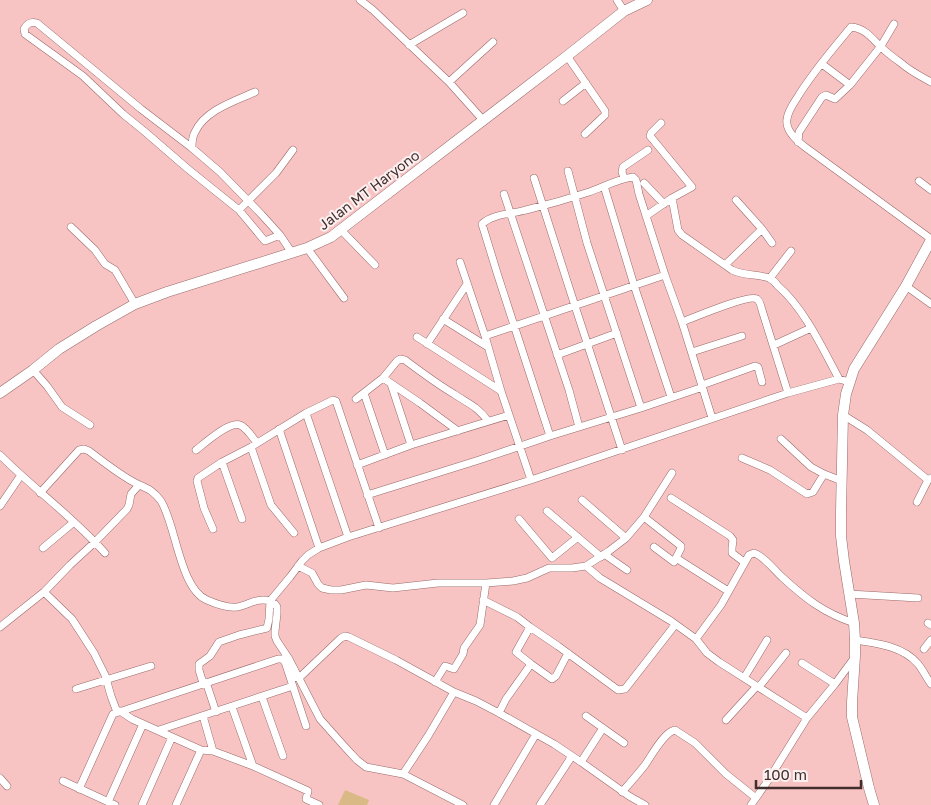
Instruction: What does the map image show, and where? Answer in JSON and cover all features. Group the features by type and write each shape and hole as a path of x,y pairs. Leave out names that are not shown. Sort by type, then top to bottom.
{"main road":[{"name":"Jalan MT Haryono","path":"0,393 59,349 134,304 320,243 341,230 624,11 647,0"},
{"path":"874,805 852,717 855,640 842,536 841,511 843,415 846,394 844,380 854,368 906,286 931,239"}],"street":[{"path":"360,0 449,82 483,120"},
{"path":"617,0 624,11"},
{"path":"409,45 463,13"},
{"path":"280,235 264,241 239,210 123,114 83,76 25,34 24,29 27,25 32,22 37,23 220,172 280,235 292,253"},
{"path":"798,142 799,132 823,96 826,95 835,99 850,85 881,46 894,24"},
{"path":"931,82 900,63 869,34 851,27 804,87 790,109 787,119 787,126 798,142 931,239"},
{"path":"449,82 493,42"},
{"path":"567,56 606,113 585,134"},
{"path":"822,64 850,85"},
{"path":"563,101 586,83"},
{"path":"192,148 194,133 203,121 228,104 255,92"},
{"path":"123,114 141,109"},
{"path":"646,216 692,187 650,136 650,133 661,123"},
{"path":"239,210 276,173 293,150"},
{"path":"624,178 622,167 648,150"},
{"path":"568,171 587,243 641,408"},
{"path":"550,436 482,224 495,217 543,206 624,178 633,177 636,180 712,418"},
{"path":"534,178 622,450"},
{"path":"919,181 931,190"},
{"path":"644,183 664,204"},
{"path":"604,186 671,397"},
{"path":"504,194 558,355 579,426"},
{"path":"216,712 199,670 199,664 210,656 219,642 266,628 269,619 270,602 290,577 302,568 308,555 319,548 348,537 622,450 788,393 844,380 790,298 770,278 735,271 682,235 678,230 672,198"},
{"path":"736,200 772,243"},
{"path":"72,227 95,250 105,264 115,270 134,304"},
{"path":"725,265 762,229"},
{"path":"341,230 375,265"},
{"path":"307,248 344,298"},
{"path":"770,278 791,251"},
{"path":"460,262 531,480"},
{"path":"484,336 665,275"},
{"path":"427,344 467,284"},
{"path":"906,286 931,304"},
{"path":"682,322 743,299 754,298 759,301 788,393"},
{"path":"443,320 488,347"},
{"path":"774,345 811,328"},
{"path":"558,355 616,333"},
{"path":"692,352 742,336"},
{"path":"416,337 501,391"},
{"path":"356,399 383,378 397,361 402,359 476,407 488,421"},
{"path":"367,495 579,426 641,408 755,366 758,367 762,382"},
{"path":"33,370 48,386 62,407 90,425"},
{"path":"383,378 458,431"},
{"path":"391,384 411,446"},
{"path":"364,393 385,455"},
{"path":"212,529 204,508 197,480 199,477 306,413 332,400 337,402 379,528"},
{"path":"306,413 348,537"},
{"path":"357,465 509,415"},
{"path":"843,415 867,430 930,479 917,502"},
{"path":"196,450 224,429 234,425 243,427 254,445 271,505 294,533"},
{"path":"279,429 319,548"},
{"path":"781,439 811,467 842,481"},
{"path":"40,493 82,449 89,451 130,481 150,490 164,506 177,548 192,585 198,594 207,600 232,607 238,607 261,599 275,604 277,607 275,636 320,719 357,760 369,769 403,774 463,805"},
{"path":"0,456 74,522 105,553"},
{"path":"742,458 770,470 806,494 813,492 824,474"},
{"path":"222,462 242,519"},
{"path":"302,568 314,574 322,588 342,590 366,584 393,588 438,583 486,583 519,580 549,568 586,566 626,538 644,517 672,472"},
{"path":"0,506 21,475"},
{"path":"0,627 44,592 95,542 127,509 131,494 139,485"},
{"path":"671,498 730,536 733,540 732,552 744,562"},
{"path":"582,500 626,538"},
{"path":"547,511 602,556 627,570"},
{"path":"644,517 682,547 674,562 654,547"},
{"path":"519,519 552,558 578,537"},
{"path":"43,548 74,522"},
{"path":"696,639 721,605 748,555 754,553 816,606 839,618 854,623"},
{"path":"676,558 728,591"},
{"path":"586,566 600,578 671,621 696,639 707,653 807,718"},
{"path":"435,682 444,666 454,669 463,654 464,648 478,629 481,622 486,583"},
{"path":"44,592 76,624 94,653 118,712 200,750 213,751 253,766 308,791 306,799 319,805"},
{"path":"849,594 918,598"},
{"path":"483,600 517,616 530,628 618,690 624,689 675,625"},
{"path":"530,628 516,652 531,664 552,678 556,676 568,654"},
{"path":"299,678 341,638 344,636 349,637 454,692 499,713 572,756 622,792 645,805"},
{"path":"744,678 768,640"},
{"path":"855,640 884,645 908,655 918,664 931,684"},
{"path":"924,649 931,640"},
{"path":"726,720 786,653"},
{"path":"750,805 807,718 855,656"},
{"path":"79,789 112,714 278,659 282,659 285,662 306,726"},
{"path":"802,662 835,684"},
{"path":"499,713 531,664"},
{"path":"76,689 151,666"},
{"path":"290,676 299,678"},
{"path":"159,730 293,686"},
{"path":"403,774 454,692"},
{"path":"262,697 283,756"},
{"path":"232,707 253,766"},
{"path":"203,716 213,751"},
{"path":"586,716 624,743"},
{"path":"63,781 111,804 143,724"},
{"path":"581,762 603,728"},
{"path":"622,792 671,731 676,730 695,743 726,774 756,798"},
{"path":"494,805 536,734"},
{"path":"142,805 172,737"},
{"path":"176,805 200,750"},
{"path":"540,805 572,756"},
{"path":"0,778 7,786"}],"shaded area":[{"path":"345,790 369,800 367,805 338,805"}]}
